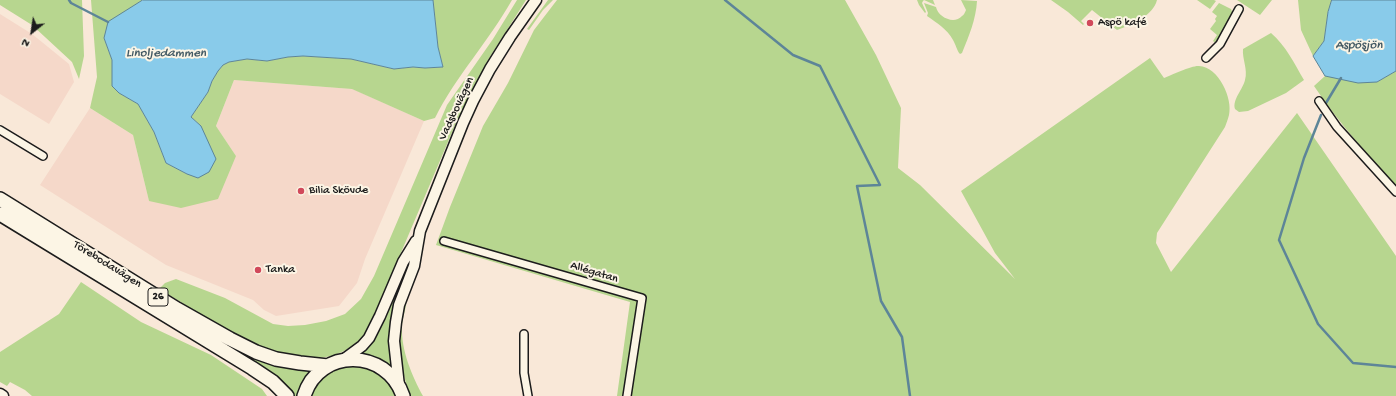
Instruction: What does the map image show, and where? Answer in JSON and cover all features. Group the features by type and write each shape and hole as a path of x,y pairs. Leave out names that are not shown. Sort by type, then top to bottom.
{"highway":[{"name":"Törebodavägen","path":"0,199 177,309 230,339 256,352 276,359 328,366"},
{"name":"Törebodavägen","path":"0,214 273,382 287,396"},
{"name":"26","path":"304,396 312,380 328,366 343,360 356,359 375,364 386,371 401,391"}],"main road":[{"name":"Vadsbovägen","path":"343,360 362,346 369,338 403,262 418,238 462,123 490,69 523,16 536,0"},
{"name":"Vadsbovägen","path":"401,391 394,341 396,322 399,305 414,266 418,238"}],"street":[{"path":"1206,58 1220,44 1239,9"},
{"path":"1319,101 1337,127 1396,192"},
{"path":"0,130 43,156"},
{"name":"Allégatan","path":"444,241 642,298 626,396"},
{"path":"524,334 524,373 528,396"}],"shaded area":[{"path":"0,14 32,34 69,64 74,82 49,124 0,94"},
{"path":"234,80 353,89 424,121 365,259 357,283 339,306 276,316 264,310 253,300 166,265 40,185 90,108 133,135 149,201 236,156 216,126"}],"green space":[{"path":"0,0 82,0 84,56 79,79 72,62 32,25 0,5"},
{"path":"91,0 143,0 130,9 104,38 112,60 112,85 119,93 138,104 154,132 166,163 187,174 201,126 191,117 208,92 212,81 223,65 229,62 247,59 267,61 303,56 351,59 394,69 413,67 443,67 438,47 433,0 512,0 443,103 435,118 424,121 352,89 234,80 216,126 236,156 218,199 181,208 149,201 133,135 90,108 97,77"},
{"path":"517,0 526,0 488,60 456,123 369,328 352,346 337,354 321,358 283,355 276,353 245,340 159,289 165,283 176,279 225,298 273,324 288,326 305,325 326,321 345,314 361,299 374,276 447,105 493,39"},
{"path":"548,0 553,0 543,10 529,30 527,29"},
{"path":"557,0 845,0 876,55 901,108 898,168 920,185 1015,279 995,253 961,191 1150,58 1164,78 1196,66 1206,68 1213,72 1227,93 1230,108 1229,115 1225,127 1157,233 1156,243 1171,272 1297,113 1396,256 1396,396 617,396 630,302 436,245 483,126 508,83 534,30"},
{"path":"917,0 924,0 922,3 926,12 925,13 919,5"},
{"path":"924,0 933,0 935,5"},
{"path":"961,0 977,1 972,27 962,53 960,54 953,40 942,26 927,16 928,13 924,3 936,7 937,11 943,17 955,20 963,16 966,10"},
{"path":"1051,0 1157,0 1151,11 1141,19 1117,30 1092,10 1081,21 1084,24 1083,25"},
{"path":"1197,0 1214,0 1216,1 1210,9"},
{"path":"1237,0 1272,0 1260,15"},
{"path":"1298,0 1332,0 1328,12 1324,41 1313,56 1301,30"},
{"path":"1219,3 1231,9 1233,14 1217,44 1213,41 1217,35 1210,29 1216,21 1215,19 1217,16 1212,12"},
{"path":"1271,33 1285,49 1304,80 1286,93 1248,111 1239,112 1234,106 1246,76 1243,49"},
{"path":"1396,71 1396,186 1343,125 1314,86 1325,76 1377,82"},
{"path":"408,263 410,264 396,300 394,372 360,355 376,336 382,325"},
{"path":"81,282 141,322 211,355 262,389 267,396 32,396 25,390 10,382 7,386 0,382 0,352 59,314"},
{"path":"404,305 406,305 402,324 403,345 411,371 423,396 410,396 403,372 399,341"},
{"path":"239,351 265,363 286,368 314,369 301,396 293,396 237,354"},
{"path":"345,365 368,367 388,379 397,396 308,396 324,374"}],"water":[{"name":"Linoljedammen","path":"143,0 433,0 438,47 443,67 413,67 394,69 351,59 303,56 267,61 247,59 229,62 223,65 218,71 208,92 191,117 201,126 216,159 209,172 198,178 166,163 154,132 138,104 119,93 112,86 112,60 104,38 108,22"},
{"name":"Aspösjön","path":"1332,0 1396,0 1396,71 1377,82 1358,83 1325,76 1313,56 1324,41 1328,12"}],"waterway":[{"path":"69,0 71,3 108,22"},
{"path":"725,0 793,55 820,66 880,185 857,186 881,301 902,337 910,396"},
{"path":"1326,103 1341,78"},
{"path":"1321,115 1304,158 1279,240 1318,324 1353,363 1396,367"}],"place":[{"name":"Aspö kafé","path":"1090,23"},
{"name":"Bilia Skövde","path":"301,191"},
{"name":"Tanka","path":"258,270"}]}
